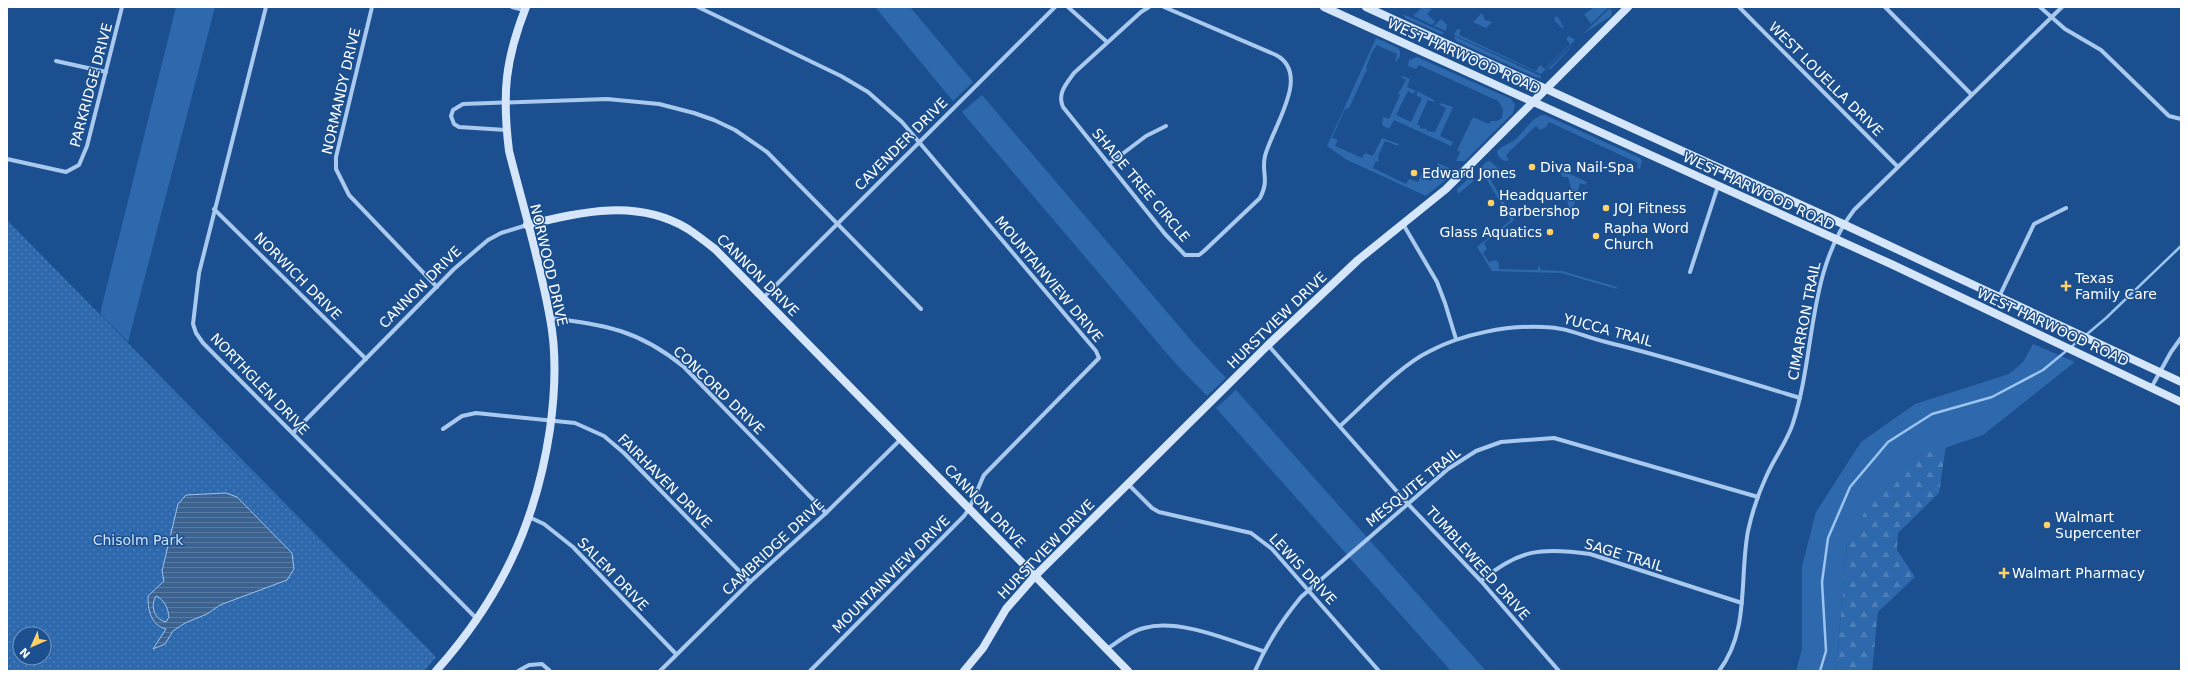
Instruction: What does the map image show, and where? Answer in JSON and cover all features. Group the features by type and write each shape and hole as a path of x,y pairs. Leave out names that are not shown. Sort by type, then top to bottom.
{"main road":[{"name":"WEST HARWOOD ROAD","path":"1324,7 1834,240 1891,264 2181,402"},
{"name":"WEST HARWOOD ROAD","path":"1366,7 1843,224 2181,382"},
{"name":"HURSTVIEW DRIVE","path":"964,671 983,648 1006,609 1034,577 1128,483 1268,345 1358,260 1446,189 1628,7"},
{"name":"NORWOOD DRIVE","path":"436,671 478,620 508,568 530,517 545,461 551,421 555,376 550,318 509,151 506,130 505,80 509,57 525,9"},
{"name":"CANNON DRIVE","path":"527,225 578,212 614,208 644,212 661,217 688,229 715,249 970,508 1034,577 1128,671"}],"street":[{"name":"PARKRIDGE DRIVE","path":"7,159 66,172 79,165 88,146 122,7"},
{"name":"NORTHGLEN DRIVE","path":"266,7 199,273 194,302 193,324 196,333 478,620"},
{"name":"NORMANDY DRIVE","path":"372,7 336,157 336,169 349,195 437,287"},
{"path":"512,7 525,9"},
{"name":"MOUNTAINVIEW DRIVE","path":"698,7 841,76 868,92 902,122 1096,351 1098,358 984,475 973,497 970,508 810,671"},
{"name":"CAVENDER DRIVE","path":"763,298 1055,7"},
{"path":"1068,7 1107,42"},
{"name":"SHADE TREE CIRCLE","path":"1149,7 1141,12 1107,42 1070,79 1060,96 1060,101 1063,107 1165,234 1185,255 1191,256 1204,251 1260,198 1266,187 1265,155 1291,88 1290,66 1284,59 1276,55 1164,7"},
{"name":"WEST LOUELLA DRIVE","path":"1739,7 1897,166"},
{"path":"1885,7 1971,94"},
{"path":"2040,7 2065,29 2101,50 2168,116 2181,119"},
{"name":"CIMARRON TRAIL","path":"1719,671 1729,658 1734,646 1742,603 1748,532 1766,476 1793,424 1800,398 1822,274 1834,240 1843,224 1854,210 1897,166 2062,7"},
{"path":"56,61 106,72"},
{"path":"506,130 459,127 454,124 451,116 458,106 463,104 607,99 659,104 694,113 735,130 753,141 784,168 921,309"},
{"path":"1109,164 1146,136 1166,126"},
{"path":"1690,272 1718,186"},
{"path":"1999,297 2034,224 2066,208"},
{"name":"NORWICH DRIVE","path":"214,209 366,359"},
{"path":"1402,224 1437,282 1456,339"},
{"name":"CANNON DRIVE","path":"293,433 437,287 488,240 501,233 527,225"},
{"name":"CONCORD DRIVE","path":"550,318 616,328 635,336 669,355 684,367 826,513"},
{"name":"YUCCA TRAIL","path":"1340,426 1406,368 1429,351 1456,339 1488,332 1543,327 1566,329 1605,342 1679,360 1800,398"},
{"path":"2151,388 2181,338"},
{"name":"TUMBLEWEED DRIVE","path":"1268,345 1408,504 1481,581 1559,671"},
{"name":"FAIRHAVEN DRIVE","path":"443,429 462,416 476,413 574,423 604,436 624,453 750,582"},
{"name":"MESQUITE TRAIL","path":"1255,671 1263,651 1281,621 1309,590 1448,469 1476,451 1500,442 1535,438 1554,438 1758,497"},
{"name":"CAMBRIDGE DRIVE","path":"660,671 750,582 826,513 902,439"},
{"name":"LEWIS DRIVE","path":"1128,483 1152,508 1159,512 1251,533 1272,549 1379,671"},
{"name":"SALEM DRIVE","path":"530,517 544,524 573,547 676,654"},
{"name":"SAGE TRAIL","path":"1481,581 1497,568 1527,553 1552,550 1576,551 1590,554 1742,603"},
{"path":"1107,649 1136,631 1163,625 1195,630 1263,651"},
{"path":"518,671 529,665 542,664 550,671"}],"green space":[{"path":"176,7 215,7 128,342 100,314"},
{"path":"875,7 910,7 973,82 953,101"},
{"path":"1422,7 1432,9 1427,14 1435,22 1432,25 1413,16"},
{"path":"1595,7 1608,8 1591,24 1584,14"},
{"path":"1610,8 1612,12 1611,16 1583,34"},
{"path":"1482,13 1485,20 1492,22 1486,28 1473,22"},
{"path":"1403,14 1445,33 1441,34 1405,18"},
{"path":"1556,16 1564,28 1562,28 1554,20"},
{"path":"1441,19 1447,25 1446,31 1434,26"},
{"path":"1457,29 1461,30 1459,35 1536,71 1540,65 1545,69 1570,44 1566,39 1569,36 1575,40 1541,74 1454,35"},
{"path":"1454,36 1541,76 1541,78 1535,77 1456,41"},
{"path":"1376,38 1398,48 1400,51 1400,57 1395,62 1397,54 1377,45 1372,52 1366,68 1378,74 1367,69 1349,108 1345,109 1332,138 1338,140 1335,146 1362,158 1365,153 1373,156 1382,138 1399,144 1398,146 1385,141 1378,156 1379,162 1376,161 1373,168 1406,184 1409,179 1418,182 1423,171 1425,173 1424,178 1431,181 1438,163 1449,168 1449,177 1426,196 1347,160 1327,146"},
{"path":"1576,42 1551,69 1548,69"},
{"path":"1417,57 1511,99 1515,105 1513,113 1465,161 1456,161 1460,152 1457,150 1473,117 1489,124 1491,121 1497,121 1502,118 1503,109 1498,101 1419,65 1416,69 1408,66 1409,60"},
{"path":"1403,76 1410,79 1407,87 1416,91 1413,94 1408,91 1396,115 1411,122 1422,98 1417,96 1417,91 1434,100 1434,102 1428,100 1417,124 1420,128 1435,132 1446,108 1440,105 1441,103 1453,107 1440,136 1453,142 1451,146 1394,120 1389,129 1382,125 1383,117 1389,119 1400,95 1398,94 1406,80 1401,77"},
{"path":"982,95 1195,345 1226,378 1207,396 1175,363 962,112"},
{"path":"1545,115 1640,158 1642,161 1640,169 1637,168 1638,163 1549,122 1546,127 1540,130 1536,126 1506,155 1509,160 1508,161 1500,158 1497,151 1517,138 1536,118"},
{"path":"1490,161 1501,171 1490,179 1508,210 1513,209 1510,213 1514,220 1484,243 1487,249 1483,253 1489,262 1496,260 1499,263 1499,269 1537,270 1539,265 1541,270 1562,271 1617,287 1617,289 1561,273 1492,271 1477,247 1511,220 1484,175 1482,176 1479,170 1486,162"},
{"path":"1563,171 1587,182 1585,185 1580,183 1573,208 1578,210 1577,214 1570,212 1567,199 1573,195 1568,177 1562,177 1561,172"},
{"path":"1469,178 1472,178 1474,181 1458,194 1457,189"},
{"name":"Chisolm Park","path":"7,220 436,657 424,671 7,671"},
{"path":"2033,344 2075,362 1983,435 1913,459 1847,544 1836,671 1796,671 1802,649 1802,566 1816,512 1861,442 1915,404 2009,374 2023,362"},
{"path":"1236,390 1486,671 1451,671 1216,408"},
{"path":"1946,446 1939,493 1898,533 1897,550 1915,577 1878,612 1872,671 1836,671 1847,544 1878,488 1913,459"}],"shaded area":[{"path":"226,493 237,497 292,553 294,569 287,580 220,605 207,614 185,623 173,631 165,644 153,649 166,629 157,624 151,617 148,596 164,581 162,571 178,504 186,495","holes":["156,596 159,597 168,610 169,617 166,622 159,618 154,612 154,600"]}],"waterway":[{"path":"2086,335 2106,318 2181,246"},
{"path":"1820,671 1826,651 1822,582 1828,538 1850,487 1888,442 1932,414 1992,397 2043,370 2082,338"}],"place":[{"name":"Diva Nail-Spa","path":"1532,167"},
{"name":"Edward Jones","path":"1414,173"},
{"name":"Headquarter Barbershop","path":"1491,203"},
{"name":"JOJ Fitness","path":"1606,208"},
{"name":"Glass Aquatics","path":"1550,232"},
{"name":"Rapha Word Church","path":"1596,236"},
{"name":"Texas Family Care","path":"2066,286"},
{"name":"Walmart Supercenter","path":"2047,525"},
{"name":"Walmart Pharmacy","path":"2004,573"}]}
